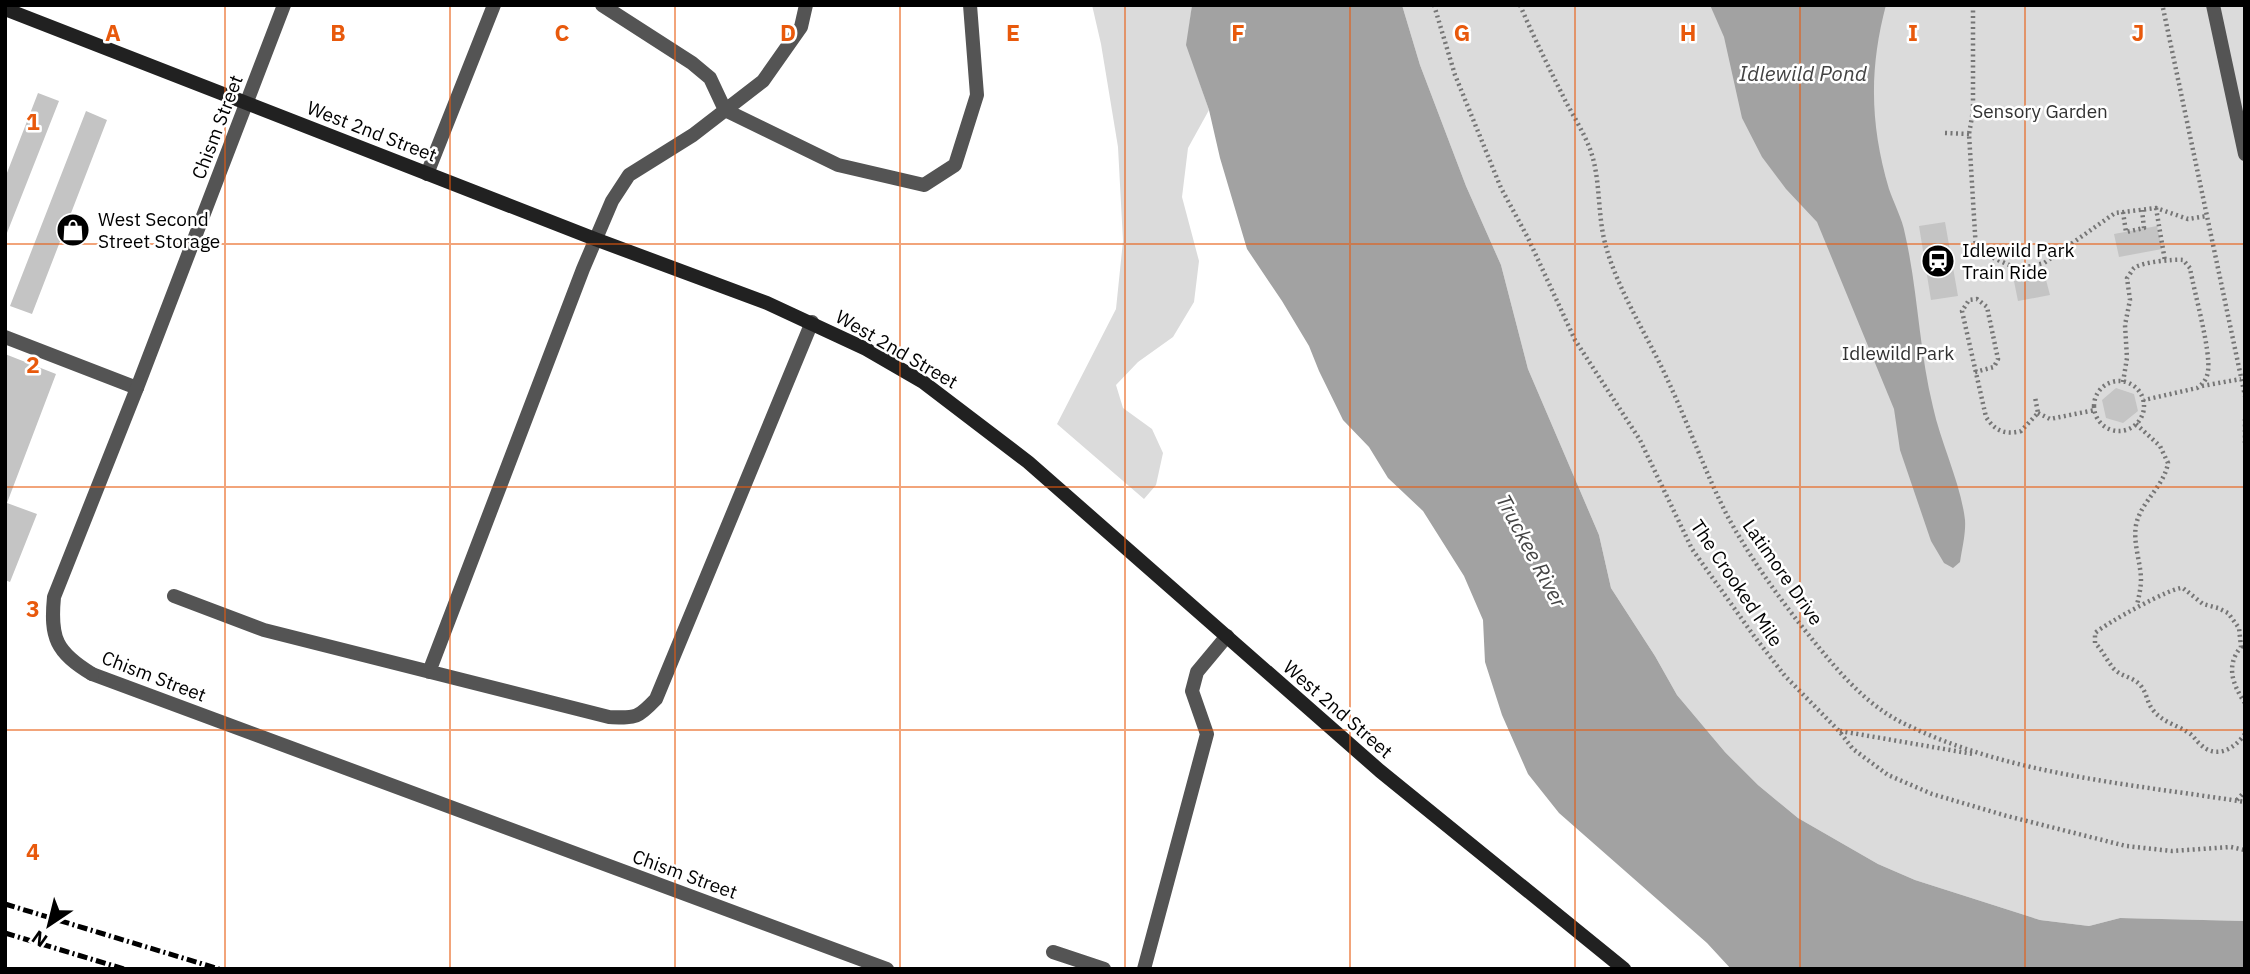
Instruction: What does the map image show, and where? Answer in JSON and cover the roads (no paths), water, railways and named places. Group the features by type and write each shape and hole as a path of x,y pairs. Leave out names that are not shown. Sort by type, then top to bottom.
{"street":[{"name":"Chism Street","path":"284,5 54,597 53,636 62,652 92,674 887,969"},
{"path":"428,174 494,5"},
{"path":"602,5 692,63 710,78 725,110 838,165 924,185 955,165 977,95 970,5"},
{"path":"429,672 612,201 629,175 693,135 763,81 801,27 806,5"},
{"path":"2213,5 2245,154"},
{"name":"West 2nd Street","path":"5,9 595,239 768,303 866,349 923,382 1038,470 1380,771 1624,969"},
{"path":"174,596 264,630 609,717 633,718 644,712 656,699 812,322"},
{"path":"5,337 137,388"},
{"path":"1144,969 1207,734 1192,691 1197,672 1227,636"},
{"path":"1053,952 1104,969"}],"water":[{"name":"Truckee River","path":"1192,5 1402,5 1420,65 1466,186 1501,265 1528,369 1599,535 1611,588 1677,695 1725,752 1758,785 1798,818 1878,864 1915,880 2040,920 2089,926 2120,918 2245,921 2245,969 1731,969 1707,943 1559,813 1528,774 1502,715 1485,662 1483,620 1464,576 1423,511 1388,478 1369,447 1343,420 1309,346 1247,249 1209,110 1186,45"},
{"name":"Idlewild Pond","path":"1710,5 1886,5 1874,74 1875,120 1889,189 1904,228 1933,407 1963,506 1964,541 1960,562 1953,568 1944,563 1931,541 1900,450 1894,409 1817,222 1786,189 1762,157 1742,118 1724,37"}],"railway":[{"path":"5,904 219,969"},
{"path":"5,933 124,969"}],"place":[{"name":"West Second Street Storage","path":"73,230"},
{"name":"Idlewild Park Train Ride","path":"1938,261"}],"park label":[{"name":"Sensory Garden","path":"2040,111"},
{"name":"Idlewild Park","path":"1898,353"}]}
